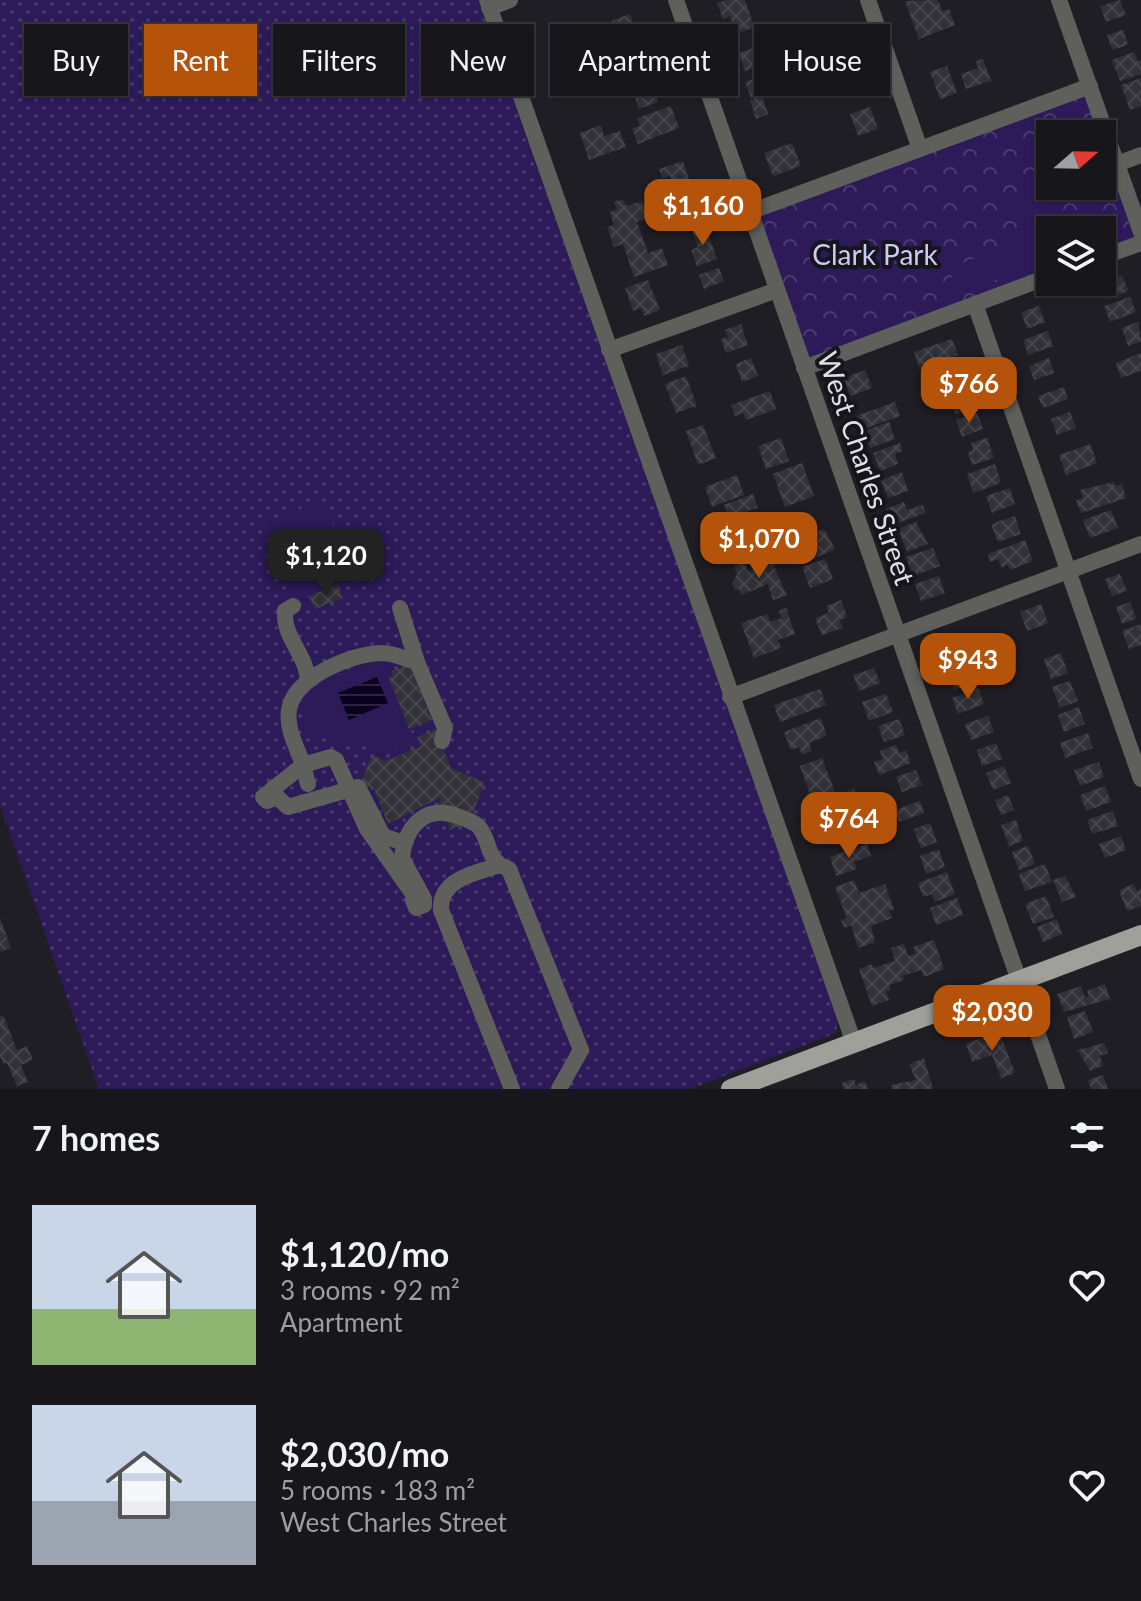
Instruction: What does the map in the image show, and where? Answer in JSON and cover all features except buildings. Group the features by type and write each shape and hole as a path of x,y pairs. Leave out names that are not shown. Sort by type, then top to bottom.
{"main road":[{"path":"731,1089 774,1081 854,1043 1141,935"}],"street":[{"path":"510,0 488,4 854,1043"},
{"name":"West Charles Street","path":"676,0 1057,1089"},
{"path":"868,0 920,149"},
{"path":"1059,0 1141,232"},
{"path":"750,212 1090,86"},
{"path":"1117,164 1141,155"},
{"path":"1116,252 1141,243"},
{"path":"804,368 1036,281"},
{"path":"609,350 777,290"},
{"path":"975,304 1141,779"},
{"path":"730,697 1141,544"},
{"path":"293,606 285,611 284,622 307,666 308,681"},
{"path":"400,608 417,662 445,728 442,741"},
{"path":"308,784 289,727 289,708 296,694 308,681 364,656 390,654 417,662"},
{"path":"404,843 383,836 365,795 358,787 350,789 288,807 276,792 303,765 331,757 336,760 350,789 367,829 420,898 402,858 404,843 417,821 436,811 447,812 478,826 489,857 509,869 581,1050 559,1089"},
{"path":"500,865 446,887 440,897 441,910 512,1089"}],"green space":[{"path":"0,0 478,0 486,24 421,24 421,96 512,96 838,1020 836,1033 690,1089 99,1089 0,805"},
{"name":"Clark Park","path":"1087,95 1096,120 1036,120 1036,200 1116,200 1116,175 1139,238 1116,247 1116,216 1036,216 1036,276 809,360 759,216"},
{"path":"1036,200 1050,200 1055,213 1036,216 1036,220 1022,225 1016,207"},
{"path":"1036,236 1036,265 958,293 949,268"},
{"path":"323,500 355,578 293,603 261,524"},
{"path":"377,662 393,676 389,679 409,729 418,740 377,757 361,743 340,744 309,732 302,714 308,705 306,697 309,690 356,667"}],"shaded area":[{"path":"377,677 388,703 349,720 338,693"}]}
